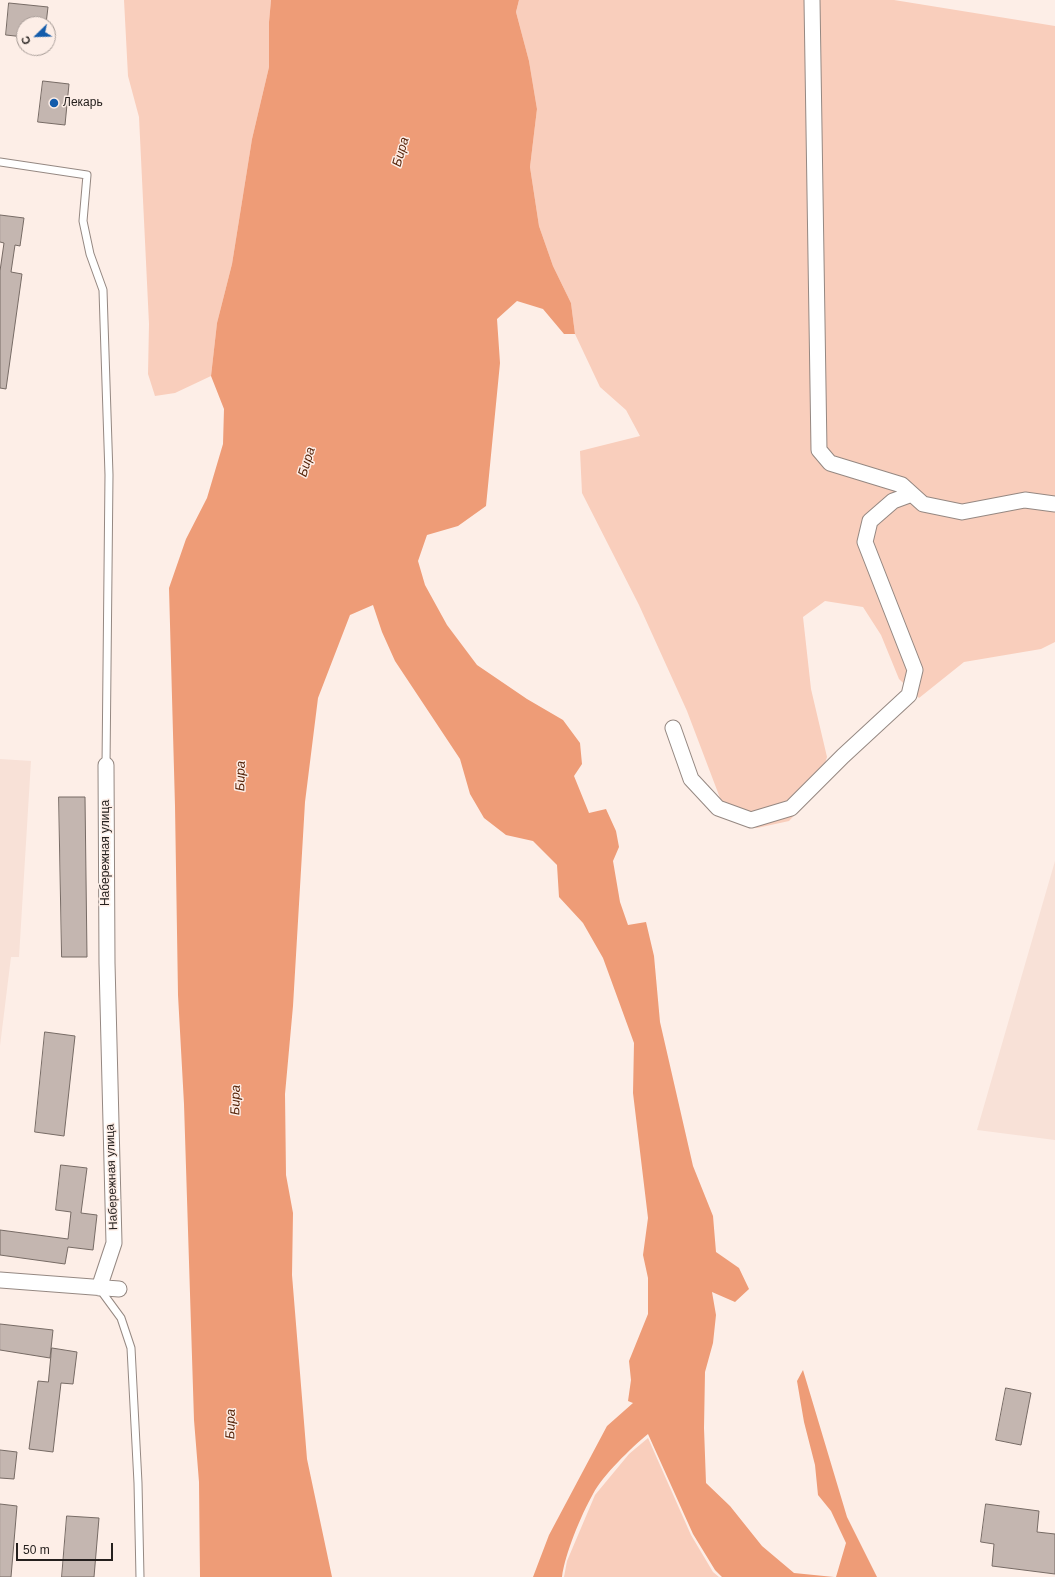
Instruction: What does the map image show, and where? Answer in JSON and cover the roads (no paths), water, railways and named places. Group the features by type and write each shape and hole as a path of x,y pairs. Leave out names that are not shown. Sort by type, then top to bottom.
{"street":[{"path":"812,0 820,450 830,463 902,485 923,504 962,512 1025,500 1055,504"},
{"path":"673,728 691,779 718,808 751,820 790,808 843,756 909,696 915,670 865,542 870,521 893,501 912,494"},
{"name":"Набережная улица","path":"99,1288 114,1243 107,964 106,765"},
{"path":"0,1280 119,1289"}],"lane":[{"path":"0,162 87,175 83,221 90,254 103,290 109,475 106,765"},
{"path":"99,1288 121,1318 131,1348 138,1483 140,1577"}],"water":[{"name":"Бира","path":"271,0 519,0 516,12 529,61 537,109 530,167 539,226 553,266 571,303 575,334 564,334 543,309 517,301 497,319 500,363 486,506 458,526 427,535 418,561 425,585 447,625 477,665 527,699 563,720 580,743 582,764 574,776 589,813 606,809 616,831 619,847 613,861 620,902 628,925 646,922 654,956 660,1022 693,1166 713,1216 716,1252 739,1268 749,1289 735,1302 712,1292 716,1315 713,1343 705,1372 704,1428 706,1483 730,1506 762,1546 794,1573 834,1577 722,1577 715,1570 693,1534 648,1434 610,1470 593,1494 574,1535 566,1557 562,1577 533,1577 549,1535 607,1426 633,1403 628,1401 631,1380 629,1361 648,1314 648,1278 643,1255 648,1218 633,1093 634,1043 603,958 583,923 559,897 557,865 533,841 506,835 484,818 470,794 460,759 395,661 382,632 373,605 350,615 318,698 305,802 293,1006 285,1094 286,1175 293,1213 292,1275 307,1459 332,1577 200,1577 199,1482 194,1420 184,1104 178,995 169,588 186,539 207,498 223,444 224,409 211,376 217,323 232,264 252,139 269,67 269,22"},
{"path":"803,1370 847,1517 877,1577 836,1577 846,1543 831,1511 818,1495 815,1465 804,1422 797,1381"}],"place":[{"name":"Лекарь","path":"54,103"}]}
